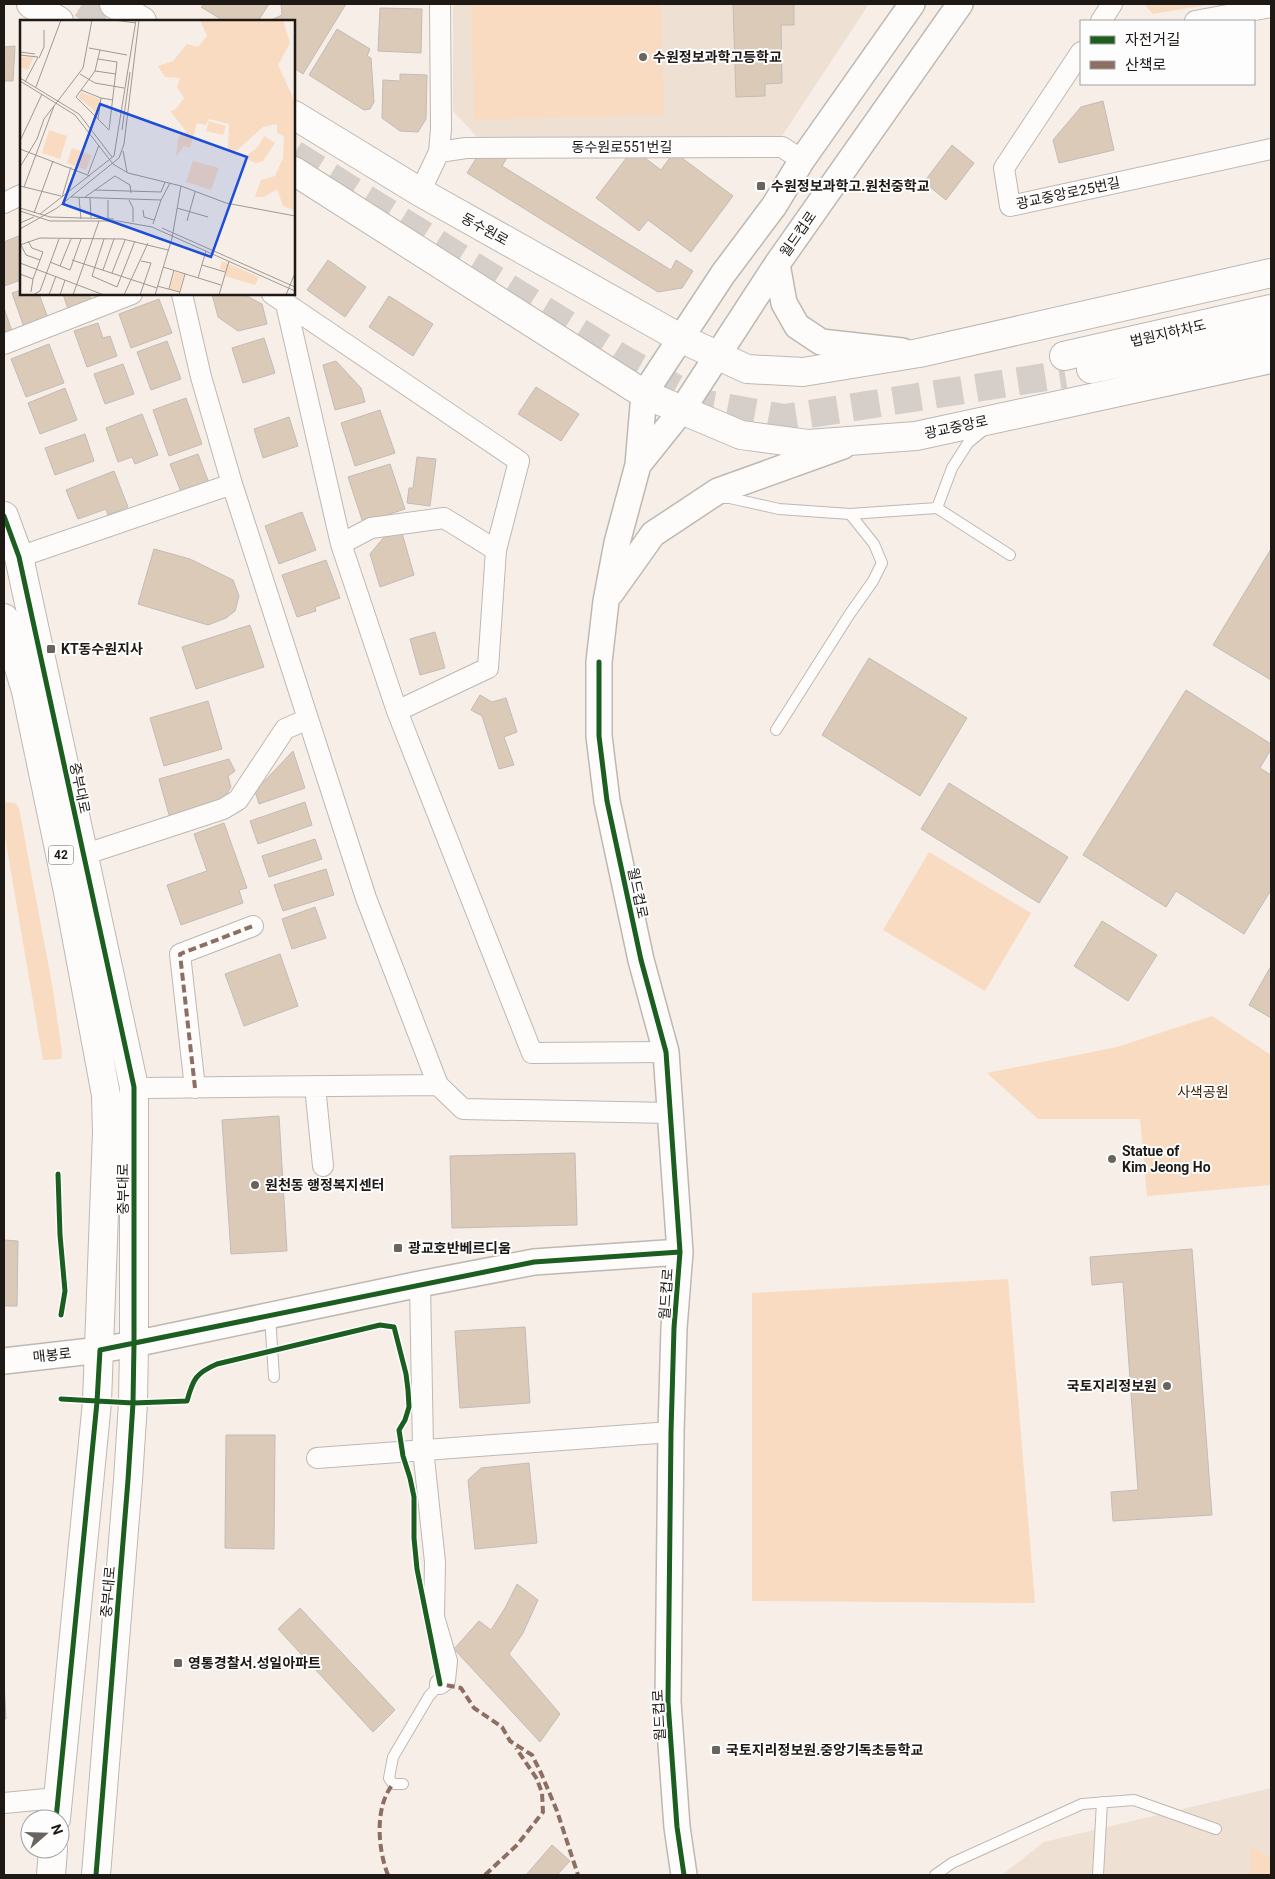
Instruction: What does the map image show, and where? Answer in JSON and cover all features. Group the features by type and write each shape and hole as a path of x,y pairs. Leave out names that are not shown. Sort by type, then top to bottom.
{"main road":[{"path":"31,4 57,20"},
{"path":"114,4 140,20"},
{"name":"동수원로","path":"295,116 420,192 680,338"},
{"path":"295,172 644,394"},
{"path":"680,338 747,369 803,372 919,353 1271,273"},
{"name":"법원지하차도","path":"1271,309 1064,365 1271,332"},
{"name":"광교중앙로","path":"644,394 740,435 808,444 916,436 1271,359"},
{"name":"중부대로","path":"4,516 19,557 134,1087 134,1344 128,1480 96,1875"},
{"name":"중부대로","path":"4,618 26,691 68,892 106,1095 107,1132 100,1350 56,1809"},
{"path":"89,1476 128,1480"},
{"path":"51,1875 52,1859"}],"street":[{"path":"420,192 439,152 441,129 440,4"},
{"name":"월드컵로","path":"684,1875 677,1827 668,1702 671,1432 674,1328 680,1252 666,1052 641,960 607,801 599,736 599,662 606,601 617,543 638,465 644,394 722,274 774,206 802,160 912,4"},
{"name":"월드컵로","path":"638,465 682,410 777,264 960,4"},
{"path":"1102,20 1112,4"},
{"path":"1200,20 1271,7"},
{"name":"광교중앙로25번길","path":"1080,54 1004,168 1010,206 1271,149"},
{"name":"동수원로551번길","path":"439,152 466,148 782,147 802,160"},
{"path":"4,203 20,195"},
{"path":"777,264 784,303 796,326 821,342 919,353"},
{"path":"4,344 129,295"},
{"path":"182,295 201,377 232,484 308,720 366,898 438,1085 463,1109 670,1113"},
{"path":"279,299 341,544 398,711 532,1053 666,1052"},
{"path":"279,299 520,462 496,550 488,668 398,711"},
{"path":"606,601 653,534 718,490 857,440"},
{"path":"19,557 232,484"},
{"path":"341,544 371,528 444,518 496,550"},
{"path":"83,855 223,808 238,800 285,729 308,720"},
{"path":"195,1088 180,954 253,926"},
{"path":"134,1087 438,1085"},
{"path":"315,1086 323,1166"},
{"name":"매봉로","path":"4,1361 100,1350 134,1344 534,1262 680,1252"},
{"path":"420,1284 423,1449 435,1562 434,1617 447,1661 445,1680 440,1684"},
{"path":"317,1458 671,1432"},
{"name":"중부대로","path":"4,1803 56,1809"}],"lane":[{"path":"938,508 952,468 968,443 998,418"},
{"path":"707,498 730,498 779,509 850,514 938,508 1010,555"},
{"path":"776,730 849,615 873,581 882,563 874,544 850,514"},
{"path":"270,1316 274,1377"},
{"path":"402,1784 392,1784 389,1778 393,1757 429,1696 440,1684"},
{"path":"935,1875 952,1863 1082,1804 1134,1800 1216,1829"},
{"path":"1098,1875 1102,1802"}],"shaded area":[{"name":"수원정보과학고등학교","path":"453,4 869,4 782,136 478,138 453,111"},
{"path":"1271,1788 1271,1875 1002,1875 1044,1842"}],"green space":[{"path":"471,4 661,4 664,115 474,120"},
{"path":"1144,4 1212,4 1153,14"},
{"path":"4,802 15,803 19,808 52,984 62,1052 61,1059 43,1060 4,831"},
{"path":"929,852 1031,913 985,991 883,930"},
{"name":"사색공원","path":"1212,1016 1271,1055 1271,1185 1147,1196 1140,1119 1038,1119 987,1073 1117,1047"},
{"path":"1008,1279 1035,1603 752,1601 752,1293"},
{"path":"1250,1846 1271,1858 1271,1875 1251,1875"}],"building":[{"path":"204,4 269,4 259,20 222,20 201,7"},
{"path":"281,4 346,4 303,74 295,69 295,20 271,20 282,15"},
{"path":"733,4 794,4 794,25 781,25 782,83 765,84 765,96 736,97"},
{"path":"380,8 422,9 421,53 378,51"},
{"path":"337,29 370,49 367,56 371,58 374,102 370,109 364,110 309,75"},
{"path":"15,46 13,81 4,81 4,47"},
{"path":"400,74 427,75 426,119 418,132 400,131 382,118 383,80 400,81"},
{"path":"1103,101 1114,150 1059,163 1053,140 1081,107"},
{"path":"952,145 974,163 946,200 924,182"},
{"path":"633,149 661,170 674,152 733,196 691,252 648,220 639,231 596,198"},
{"path":"479,154 508,156 502,166 671,270 676,260 693,271 682,288 658,292 467,173"},
{"path":"20,235 20,280 4,286 4,242"},
{"path":"328,260 366,287 345,317 307,290"},
{"path":"20,290 20,295 39,295 48,318 24,327 12,293"},
{"path":"63,295 89,295 92,303 69,312"},
{"path":"212,295 245,295 262,304 267,324 238,331 218,317"},
{"path":"389,296 433,324 413,356 369,327"},
{"path":"159,299 172,333 131,348 119,314"},
{"path":"4,308 13,334 4,337"},
{"path":"98,323 103,338 110,336 117,356 87,367 74,331"},
{"path":"264,338 275,373 243,383 232,348"},
{"path":"167,341 181,379 151,390 137,352"},
{"path":"49,344 64,383 26,397 11,359"},
{"path":"336,361 361,388 365,402 335,410 323,365"},
{"path":"123,364 134,394 105,404 94,374"},
{"path":"536,387 579,414 561,441 518,414"},
{"path":"65,388 77,420 40,434 28,403"},
{"path":"186,398 202,444 169,456 153,410"},
{"path":"380,410 395,453 355,466 341,423"},
{"path":"142,414 158,455 135,464 132,457 118,462 106,428"},
{"path":"289,417 298,446 263,458 254,429"},
{"path":"85,434 94,461 55,475 45,448"},
{"path":"198,454 210,486 183,497 170,464"},
{"path":"417,457 436,459 430,506 407,503 409,488 413,488"},
{"path":"390,464 405,509 363,523 348,477"},
{"path":"114,471 128,507 108,515 106,509 78,519 66,490"},
{"path":"302,512 316,550 279,564 265,526"},
{"path":"402,533 414,575 380,587 370,554 384,537"},
{"path":"154,549 190,559 233,580 239,596 235,611 226,618 208,625 138,604"},
{"path":"1271,549 1271,680 1213,645"},
{"path":"326,560 340,598 315,607 316,611 297,617 282,575"},
{"path":"250,625 264,667 196,689 182,647"},
{"path":"435,632 445,668 420,675 410,639"},
{"path":"869,658 967,718 920,796 822,735"},
{"path":"1186,690 1271,744 1271,749 1260,768 1271,775 1271,890 1244,934 1176,891 1166,907 1083,855"},
{"path":"480,695 492,702 506,698 517,732 504,737 514,765 499,769 482,716 471,710"},
{"path":"208,701 222,749 164,766 150,718"},
{"path":"293,751 305,788 259,804 255,791"},
{"path":"229,759 235,771 228,776 231,787 221,803 171,822 159,779"},
{"path":"949,783 1068,857 1039,903 921,829"},
{"path":"305,802 312,825 258,844 250,821"},
{"path":"224,823 247,888 239,890 243,903 181,925 167,885 207,871 194,834"},
{"path":"315,839 322,859 269,877 262,856"},
{"path":"326,869 334,895 283,911 274,885"},
{"path":"315,907 326,938 292,949 282,919"},
{"path":"1102,921 1157,955 1128,1001 1074,966"},
{"path":"280,954 298,1006 244,1026 225,974"},
{"path":"1271,966 1271,1018 1249,1005"},
{"name":"원천동 행정복지센터","path":"279,1116 287,1251 231,1254 222,1120"},
{"path":"575,1153 577,1225 452,1228 450,1156"},
{"path":"4,1240 18,1241 17,1306 4,1306"},
{"name":"국토지리정보원","path":"1192,1249 1212,1515 1113,1521 1111,1492 1138,1490 1123,1282 1092,1285 1090,1257"},
{"path":"525,1327 530,1403 460,1408 455,1331"},
{"path":"226,1435 275,1435 274,1549 225,1548"},
{"path":"529,1463 537,1543 475,1549 468,1480 481,1468"},
{"path":"517,1584 538,1600 523,1633 509,1654 560,1714 540,1742 454,1649 479,1621 491,1630"},
{"path":"300,1608 395,1710 373,1732 278,1629"},
{"path":"4,1681 6,1719 4,1719"},
{"path":"552,1845 570,1861 557,1875 526,1875"}],"tunnel":[{"path":"82,4 108,20"},
{"path":"295,155 618,356 702,403 784,418 1065,374"}],"marked path":[{"path":"195,1088 180,954 253,926"},
{"path":"439,1679 440,1684 461,1688 474,1708 502,1727 510,1741 532,1755 557,1811 578,1875"},
{"path":"485,1875 517,1845 543,1812 542,1793 537,1779 516,1748"},
{"path":"388,1875 380,1841 380,1816 387,1793 393,1784"}],"cycle path":[{"path":"4,516 19,557 134,1087 133,1403 96,1875"},
{"path":"599,662 599,736 607,801 641,960 666,1052 680,1252 674,1328 671,1432 668,1702 677,1827 684,1875"},
{"path":"58,1174 60,1235 65,1291 61,1315"},
{"path":"57,1809 97,1402 100,1350 534,1262 680,1252"},
{"path":"61,1399 133,1403 187,1401 196,1378 204,1370 217,1364 380,1325 394,1327 406,1374 409,1407 405,1420 399,1430 403,1456 414,1497 414,1538 417,1569 440,1684"}],"place":[{"name":"수원정보과학고등학교","path":"643,57"},
{"name":"수원정보과학고.원천중학교","path":"761,186"},
{"name":"KT동수원지사","path":"51,649"},
{"name":"Statue of Kim Jeong Ho","path":"1112,1159"},
{"name":"원천동 행정복지센터","path":"255,1185"},
{"name":"광교호반베르디움","path":"398,1248"},
{"name":"국토지리정보원","path":"1167,1386"},
{"name":"영통경찰서.성일아파트","path":"178,1663"},
{"name":"국토지리정보원.중앙기독초등학교","path":"716,1750"}]}
